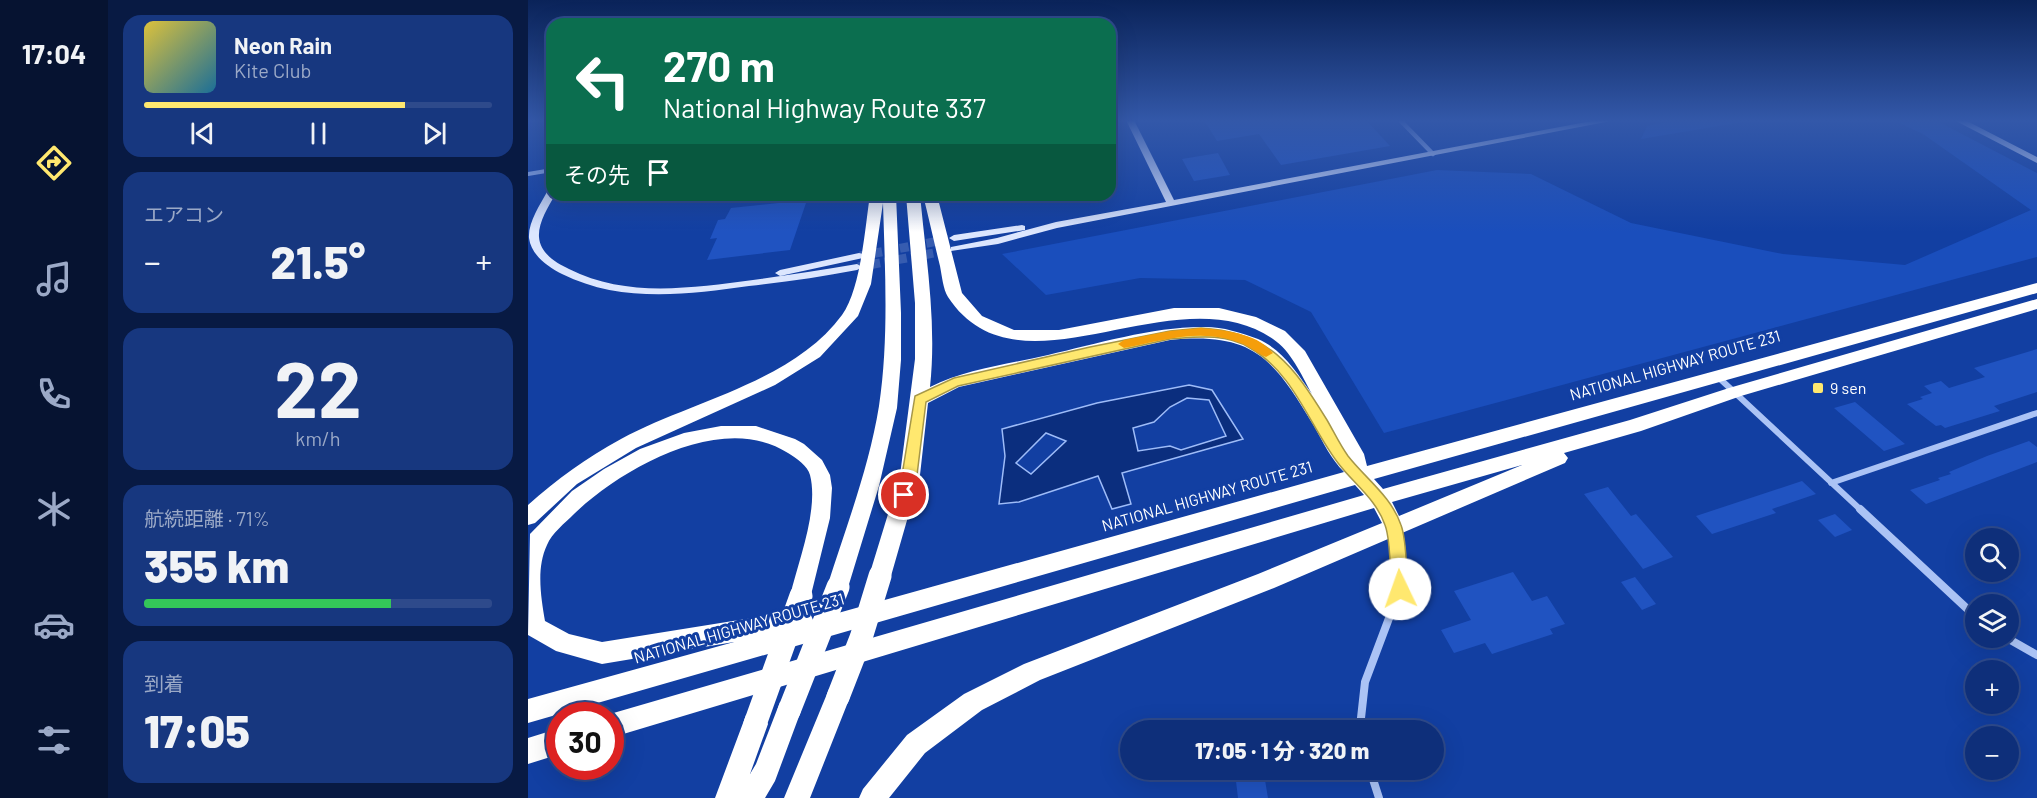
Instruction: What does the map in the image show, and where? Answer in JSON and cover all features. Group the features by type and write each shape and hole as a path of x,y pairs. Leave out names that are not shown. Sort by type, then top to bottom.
{"highway":[{"path":"528,517 570,479 629,443 769,381 814,353 850,316 863,284 877,201"},
{"path":"750,798 766,772 838,587 875,465 891,385 894,308 889,201"},
{"path":"797,798 861,638 910,475 924,359 923,303 914,201"},
{"path":"931,201 954,294 976,320 1012,335 1059,336 1174,314 1219,313 1250,321 1279,335 1299,355 1354,454 1360,476"},
{"name":"NATIONAL HIGHWAY ROUTE 231","path":"528,711 2037,288"},
{"path":"624,722 1379,498 1634,426 1735,392 2037,304"},
{"path":"920,399 954,382 1090,351 1170,335 1201,332 1224,334 1254,344 1280,362 1343,459 1379,498 1394,526"},
{"path":"872,798 916,744 973,702 1032,672 1266,580 1634,426"},
{"path":"728,798 755,724 801,596 822,501 820,473 802,452 773,436 736,432 696,437 646,455 597,483 558,516 532,547 528,584 535,627 564,643 602,652 929,597"},
{"path":"528,751 546,745"}],"street":[{"path":"1148,157 1171,203"},
{"path":"954,249 998,241 1056,225 1416,157"},
{"path":"548,201 537,224 534,239 546,260 573,277 629,291 676,292 809,276 858,261"},
{"path":"954,238 993,231 1056,225"},
{"path":"1717,377 1965,607"},
{"path":"1831,483 2037,413"},
{"path":"1361,720 1365,682 1400,589 1394,526"},
{"path":"2019,645 2037,655"},
{"path":"1373,780 1379,798"}],"lane":[{"path":"528,174 546,171"}],"shaded area":[{"path":"1956,157 2007,157 2037,173 2037,257 1384,433 1311,312 1245,280 1140,278 1046,295 1002,254 1437,170 1531,174 1631,223 1783,254 1905,265 2031,210"},
{"path":"1189,385 1212,390 1243,439 1122,473 1131,504 1112,509 1098,476 1019,502 999,504 1005,456 1002,429 1097,403","holes":["1187,398 1209,400 1226,436 1181,450 1170,446 1138,451 1133,428 1154,422 1170,407","1046,433 1066,441 1031,474 1016,463"]}],"building":[{"path":"1220,157 1230,175 1194,181 1182,159"},
{"path":"1275,157 1326,157 1281,165"},
{"path":"807,201 790,250 707,260 717,238 710,239 718,220 725,219 731,208"},
{"path":"2037,349 2037,392 1994,406 2000,411 1945,428 1941,425 1936,426 1907,404 1923,399 1920,397 1932,393 1924,386 1941,381 1949,388 1985,377 1974,368"},
{"path":"1855,402 1905,444 1884,451 1834,408"},
{"path":"2029,441 2037,447 2037,462 1926,504 1910,490 1940,480 1938,478 1951,474 1949,472"},
{"path":"1802,481 1816,494 1772,509 1776,513 1712,534 1696,516"},
{"path":"1608,487 1631,516 1636,514 1673,557 1643,569 1584,494"},
{"path":"1835,514 1852,530 1835,537 1818,520"},
{"path":"1513,572 1532,601 1547,596 1565,624 1550,629 1553,634 1492,654 1485,643 1454,653 1441,630 1471,620 1454,591"},
{"path":"1635,577 1656,604 1642,610 1621,582"},
{"path":"1236,780 1265,780 1268,798 1238,798"}],"tunnel":[{"path":"860,256 949,239"},
{"path":"858,267 950,250"}],"slow traffic":[{"path":"1124,344 1170,335 1201,332 1224,334 1254,344 1266,353"}],"place":[{"name":"9 sen","path":"1818,388"}],"route":[{"path":"904,495 910,475 920,399 954,382 1090,351 1170,335 1201,332 1224,334 1254,344 1280,362 1343,459 1379,498 1394,526 1400,589"}]}
